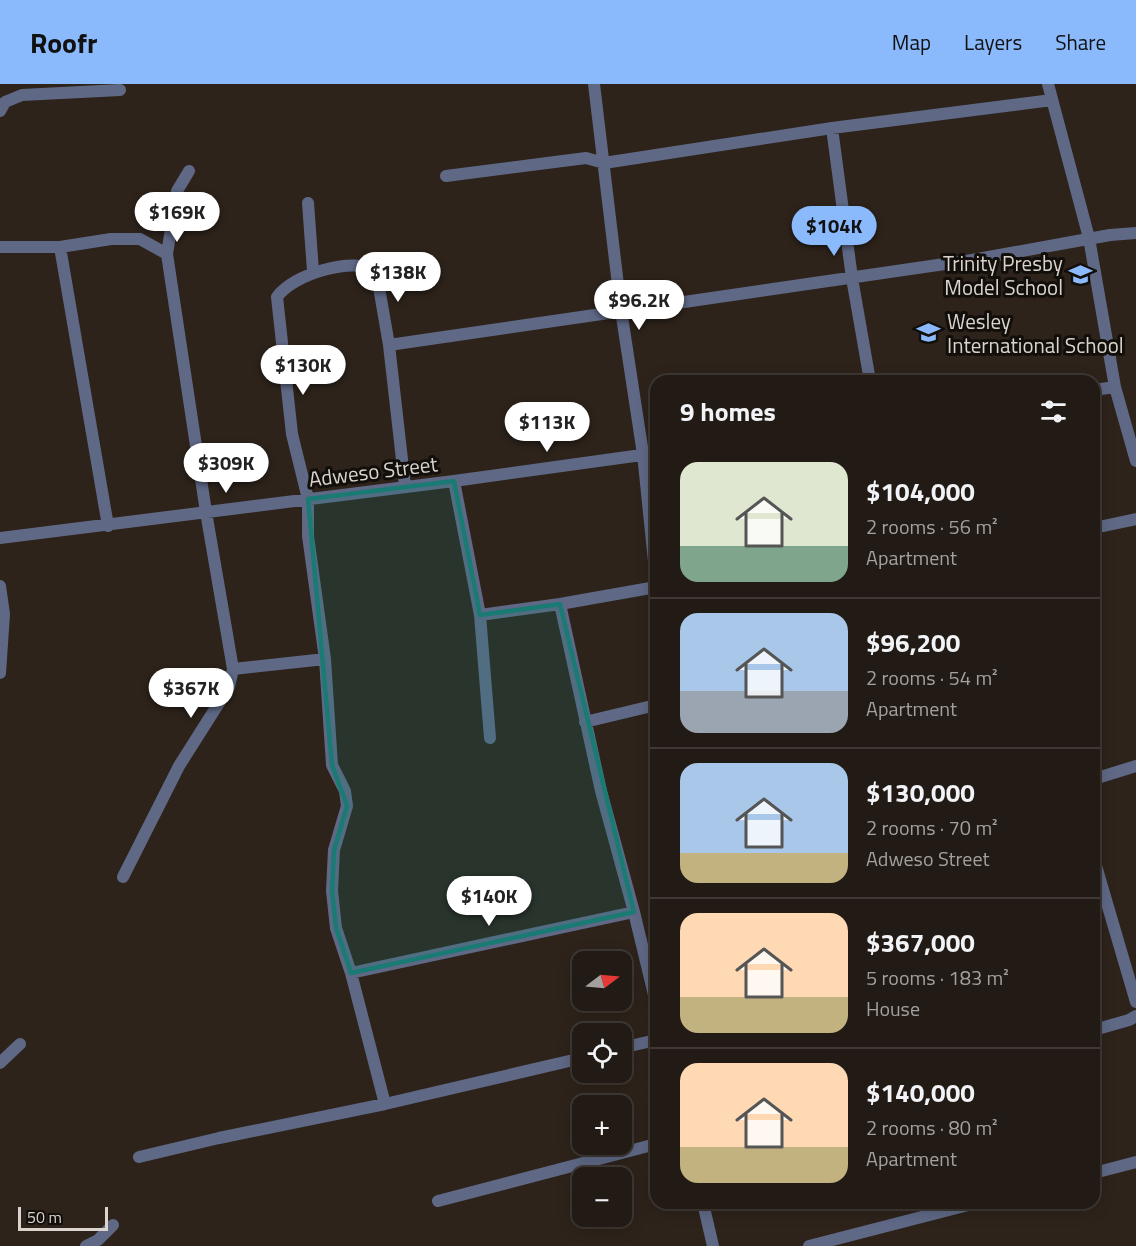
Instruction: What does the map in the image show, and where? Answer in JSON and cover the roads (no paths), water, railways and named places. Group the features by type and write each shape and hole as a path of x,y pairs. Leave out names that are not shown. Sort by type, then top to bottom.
{"street":[{"path":"594,84 621,310 649,453 650,471"},
{"path":"1048,84 1089,238 1115,387 1131,424 1136,461"},
{"path":"0,111 5,102 21,95 120,90"},
{"path":"446,176 586,158 604,163 832,128 1052,100"},
{"path":"832,128 852,278 869,375"},
{"path":"123,878 179,766 230,687 233,669 206,512 167,254 177,191 189,171"},
{"path":"308,203 313,271"},
{"path":"389,345 852,278 972,260 1089,238 1136,233"},
{"path":"0,247 60,248 111,239 140,239 167,254"},
{"path":"60,248 108,526"},
{"path":"386,1104 351,973 336,928 332,891 334,850 347,806 345,791 332,765 325,659 308,536 308,498 292,434 277,297 281,291 313,271 365,264 376,270 389,345 405,486"},
{"path":"1100,389 1115,387"},
{"name":"Adweso Street","path":"0,538 454,481 649,453"},
{"path":"454,481 480,615 490,738"},
{"path":"1100,527 1136,519"},
{"path":"0,586 4,614 0,673"},
{"path":"480,615 650,588"},
{"path":"560,604 601,791 650,978"},
{"path":"233,669 325,659"},
{"path":"585,722 650,706"},
{"path":"1100,777 1136,766"},
{"path":"1100,895 1136,1002"},
{"path":"351,973 634,912"},
{"path":"1100,1028 1136,1016"},
{"path":"632,1045 650,1041"},
{"path":"0,1063 20,1044"},
{"path":"139,1157 386,1104 572,1060"},
{"path":"438,1201 650,1146"},
{"path":"1100,1171 1136,1162"},
{"path":"704,1209 713,1246"},
{"path":"809,1246 953,1209"},
{"path":"86,1246 98,1240 112,1225"}],"place":[{"name":"Trinity Presby Model School","path":"1081,275"},
{"name":"Wesley International School","path":"929,333"}]}
